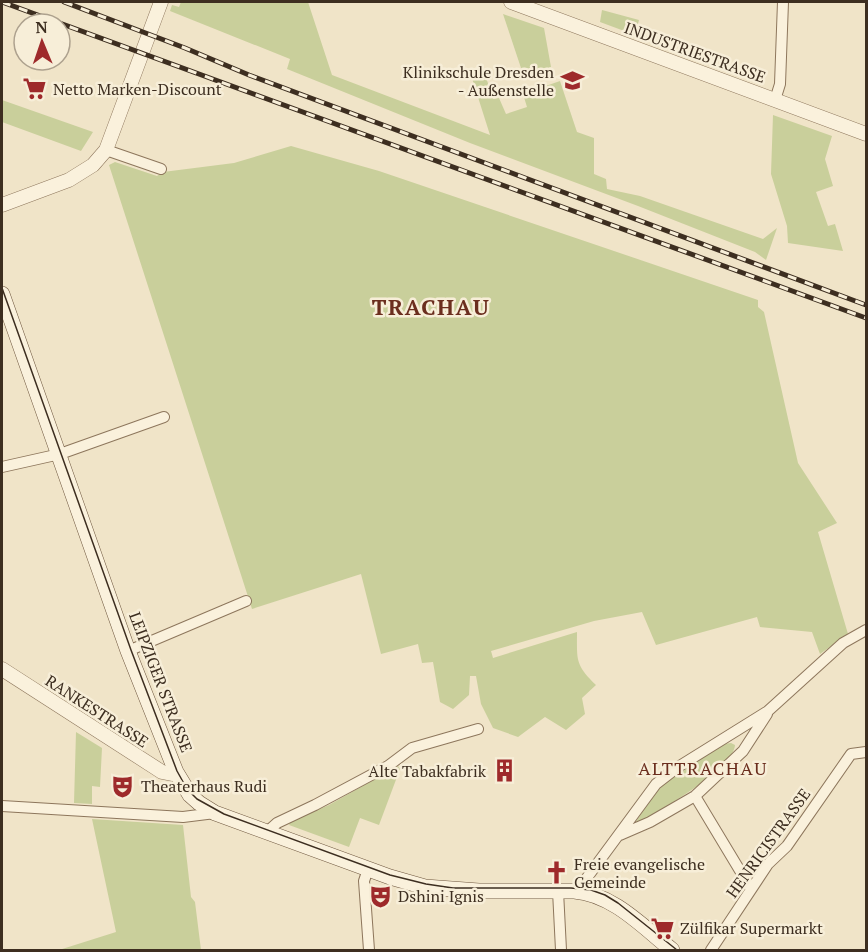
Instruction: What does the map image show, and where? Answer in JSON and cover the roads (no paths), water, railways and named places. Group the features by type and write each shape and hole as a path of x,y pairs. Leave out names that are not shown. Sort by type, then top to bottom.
{"main road":[{"name":"LEIPZIGER STRASSE","path":"2,294 128,651 176,772 190,795 215,813 414,884 453,890 584,891 616,906 672,951"}],"street":[{"path":"2,205 69,180 93,165 106,150 161,2"},
{"name":"INDUSTRIESTRASSE","path":"511,2 867,134"},
{"path":"775,100 780,84 783,2"},
{"path":"106,150 161,169"},
{"path":"2,467 58,455 164,417"},
{"path":"128,651 246,601"},
{"path":"584,891 586,879 656,784 678,767 768,711 843,643 867,630"},
{"name":"RANKESTRASSE","path":"2,669 162,772 172,774 176,772"},
{"path":"618,835 650,822 695,796 742,751 768,711"},
{"path":"267,832 277,823 388,766 412,748 478,729"},
{"name":"HENRICISTRASSE","path":"711,951 768,864 787,846 851,754 867,752"},
{"path":"695,796 751,889"},
{"path":"2,806 183,817 215,813"},
{"path":"368,869 364,880 369,951"},
{"path":"558,891 561,951"}],"tram line":[{"path":"2,288 131,650 177,771 187,789 197,799 224,814 390,875 426,884 453,888 591,890 618,903 677,950"}],"railway":[{"path":"2,2 866,318"},
{"path":"64,2 249,75 866,305"}],"place":[{"name":"Klinikschule Dresden - Außenstelle","path":"572,81"},
{"name":"Netto Marken-Discount","path":"35,89"},
{"name":"Alte Tabakfabrik","path":"504,771"},
{"name":"Theaterhaus Rudi","path":"123,786"},
{"name":"Freie evangelische Gemeinde","path":"556,873"},
{"name":"Dshini Ignis","path":"380,896"},
{"name":"Zülfikar Supermarkt","path":"662,928"}],"district":[{"name":"TRACHAU","path":"431,306"},
{"name":"ALTTRACHAU","path":"703,768"}]}
